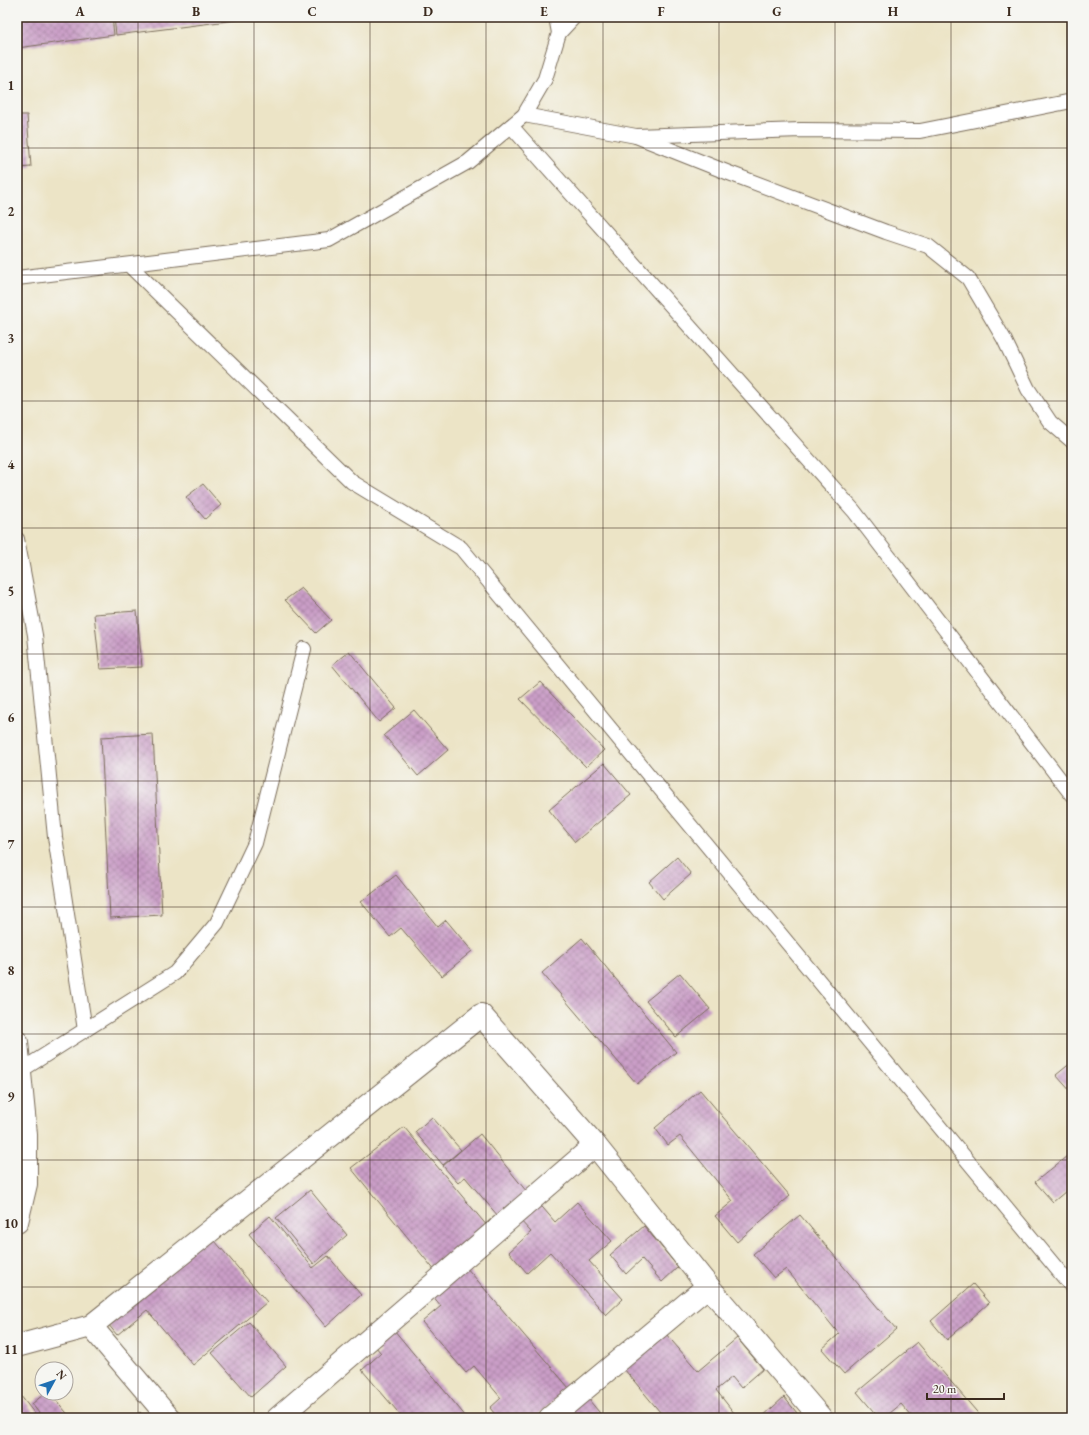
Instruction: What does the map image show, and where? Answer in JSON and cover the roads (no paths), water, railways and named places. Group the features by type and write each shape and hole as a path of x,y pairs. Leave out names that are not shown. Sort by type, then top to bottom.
{"street":[{"path":"17,1346 91,1326 481,1015 596,1145 708,1286 816,1416"},
{"path":"17,1042 26,1135 26,1184 17,1222"},
{"path":"278,1418 596,1145"},
{"path":"550,1418 708,1286"},
{"path":"91,1326 169,1418"}],"lane":[{"path":"556,17 559,33"},
{"path":"17,278 329,240 468,162 512,126 524,115 545,79 559,33 574,17"},
{"path":"636,136 801,130 920,131 1072,101"},
{"path":"524,115 636,136 729,173 886,232 928,246 968,278 1004,338 1028,389 1050,422 1072,441"},
{"path":"512,126 854,511 1072,795"},
{"path":"129,264 352,482 460,548 1072,1287"},
{"path":"17,539 19,562 35,635 55,837 85,1030"},
{"path":"20,1071 175,973 217,923 255,844 304,649"}]}
